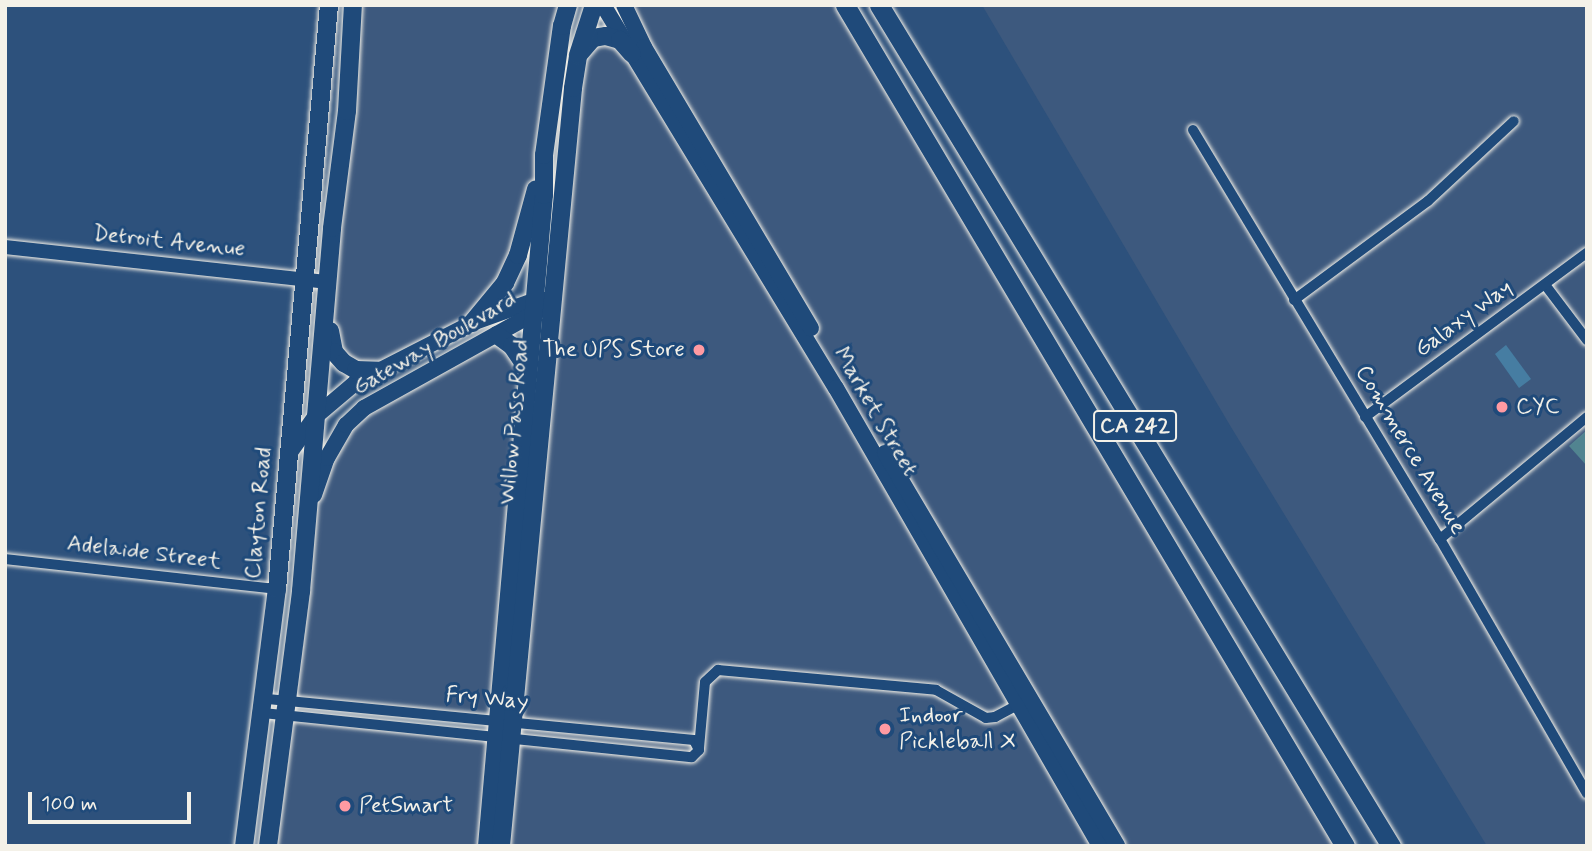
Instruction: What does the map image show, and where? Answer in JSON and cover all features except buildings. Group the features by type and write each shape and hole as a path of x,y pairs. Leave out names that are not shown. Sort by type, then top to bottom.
{"highway":[{"name":"CA 242","path":"845,5 1345,846"},
{"name":"CA 242","path":"879,5 1391,846"}],"main road":[{"name":"Clayton Road","path":"244,846 277,589 329,5"},
{"name":"Clayton Road","path":"268,846 287,708 306,526 332,228 347,111 353,5"},
{"name":"Willow Pass Road","path":"501,846 504,729 518,487 544,195 544,155 562,26 568,5"},
{"name":"Willow Pass Road","path":"487,846 528,546 578,55 594,5"},
{"name":"Market Street","path":"603,5 1109,845"},
{"name":"Market Street","path":"624,5 644,47 1023,701"},
{"path":"578,55 593,38 606,36 620,40 632,54"},
{"path":"670,116 683,126 697,148 705,151 704,163 720,191 723,204"},
{"path":"472,323 505,283 518,255 544,155"},
{"name":"Clayton Road","path":"314,184 324,216 332,228"},
{"path":"329,279 333,302 329,335 334,352 356,370 379,371"},
{"name":"Gateway Boulevard","path":"306,526 318,479 346,425 364,408 497,335 533,309 551,300"},
{"name":"Gateway Boulevard","path":"288,455 315,417 355,383 472,323 533,309"},
{"path":"497,335 512,346 528,370"},
{"path":"518,487 527,490 528,546"}],"street":[{"path":"1294,300 1429,201 1514,121"},
{"name":"Commerce Avenue","path":"1193,130 1440,539 1587,794"},
{"name":"Detroit Avenue","path":"5,247 303,279 329,279"},
{"name":"Galaxy Way","path":"1366,417 1587,253"},
{"path":"1546,286 1587,340"},
{"path":"1440,539 1587,417"},
{"name":"Adelaide Street","path":"5,559 277,589"},
{"path":"699,750 705,682 718,670 936,690 986,718 1023,701"},
{"name":"Fry Way","path":"264,706 504,729 694,740 699,750 692,757 504,729"}],"shaded area":[{"path":"353,5 568,5 544,155 518,255 472,323 379,371 356,370 329,335"},
{"path":"624,5 845,5 1345,846 1117,846 644,47"},
{"path":"982,5 1587,5 1587,846 1487,846 1231,427"},
{"path":"593,38 620,40 1100,846 500,846 573,88"},
{"path":"497,335 528,370 498,722 288,701 306,525 346,425"},
{"path":"1506,345 1531,379 1519,388 1495,354"},
{"path":"287,715 497,736 487,846 268,846"}],"green space":[{"path":"1587,430 1587,466 1569,446"}],"place":[{"name":"The UPS Store","path":"699,350"},
{"name":"CYC","path":"1502,407"},
{"name":"Indoor Pickleball X","path":"885,729"},
{"name":"PetSmart","path":"345,806"}]}
